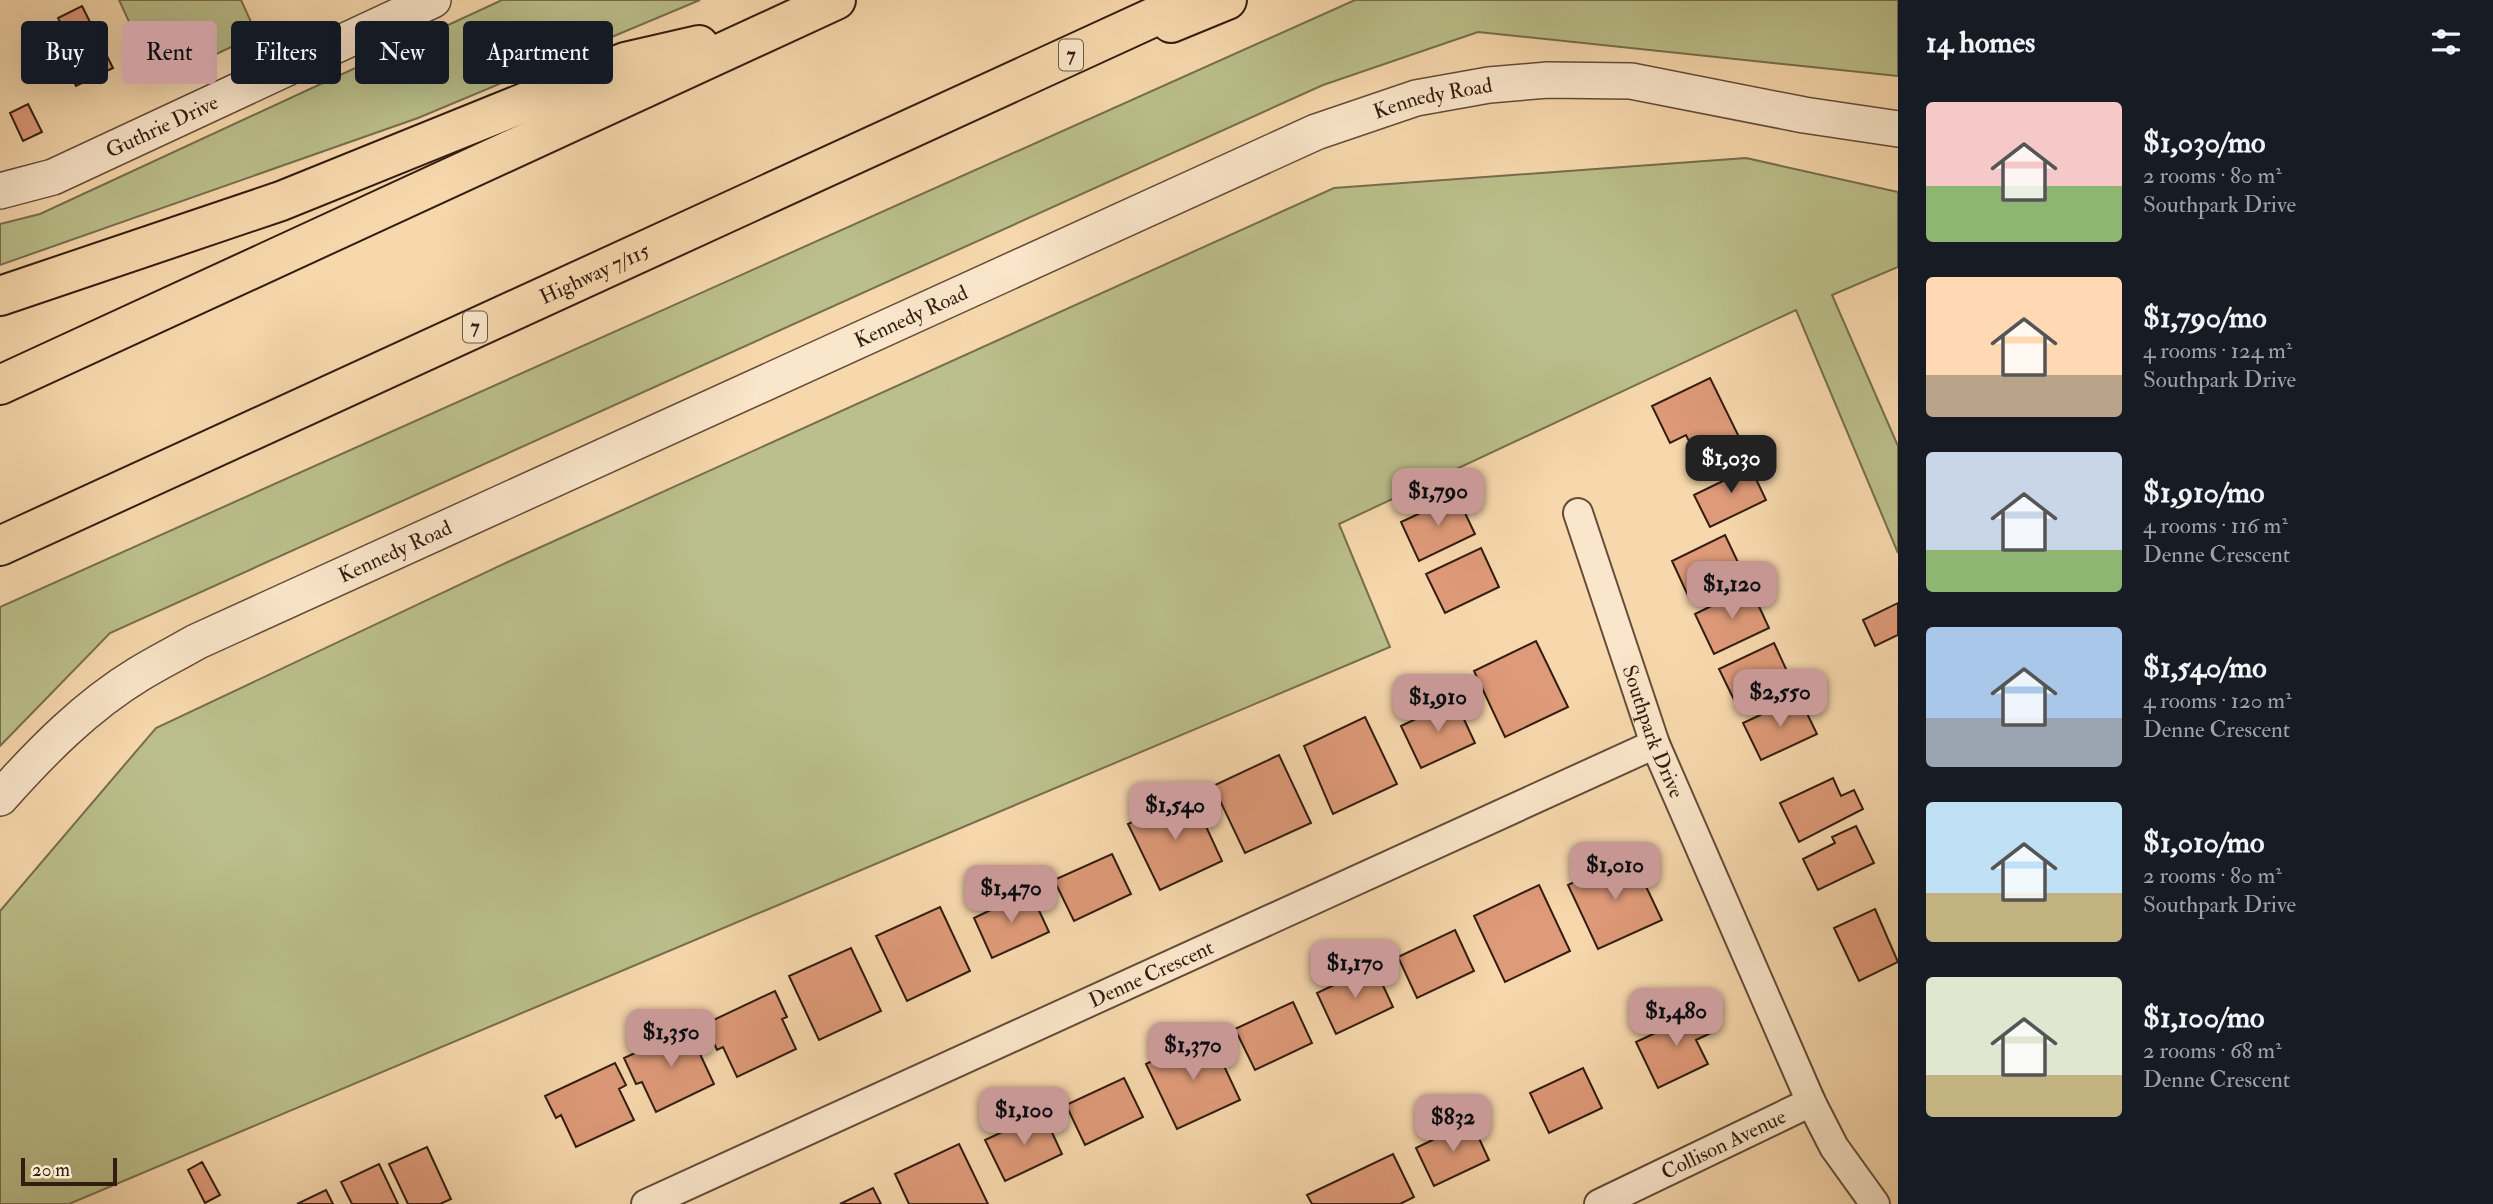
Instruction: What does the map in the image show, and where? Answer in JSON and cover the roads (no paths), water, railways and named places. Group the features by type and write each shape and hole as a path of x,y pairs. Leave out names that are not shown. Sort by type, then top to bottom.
{"highway":[{"path":"0,385 836,0"},
{"name":"Highway 7/115","path":"0,546 1191,0"},
{"path":"951,111 1227,0"},
{"path":"0,296 281,201 625,62 776,28"}],"street":[{"name":"Guthrie Drive","path":"0,191 53,177 433,0"},
{"name":"Kennedy Road","path":"0,798 46,747 109,696 137,675 196,642 1316,132 1416,98 1489,85 1548,80 1631,81 1804,115 1898,129"},
{"name":"Southpark Drive","path":"1578,513 1655,744 1811,1102 1834,1147 1875,1204"},
{"name":"Denne Crescent","path":"646,1204 1655,744"},
{"name":"Collison Avenue","path":"1599,1204 1811,1102"}]}
